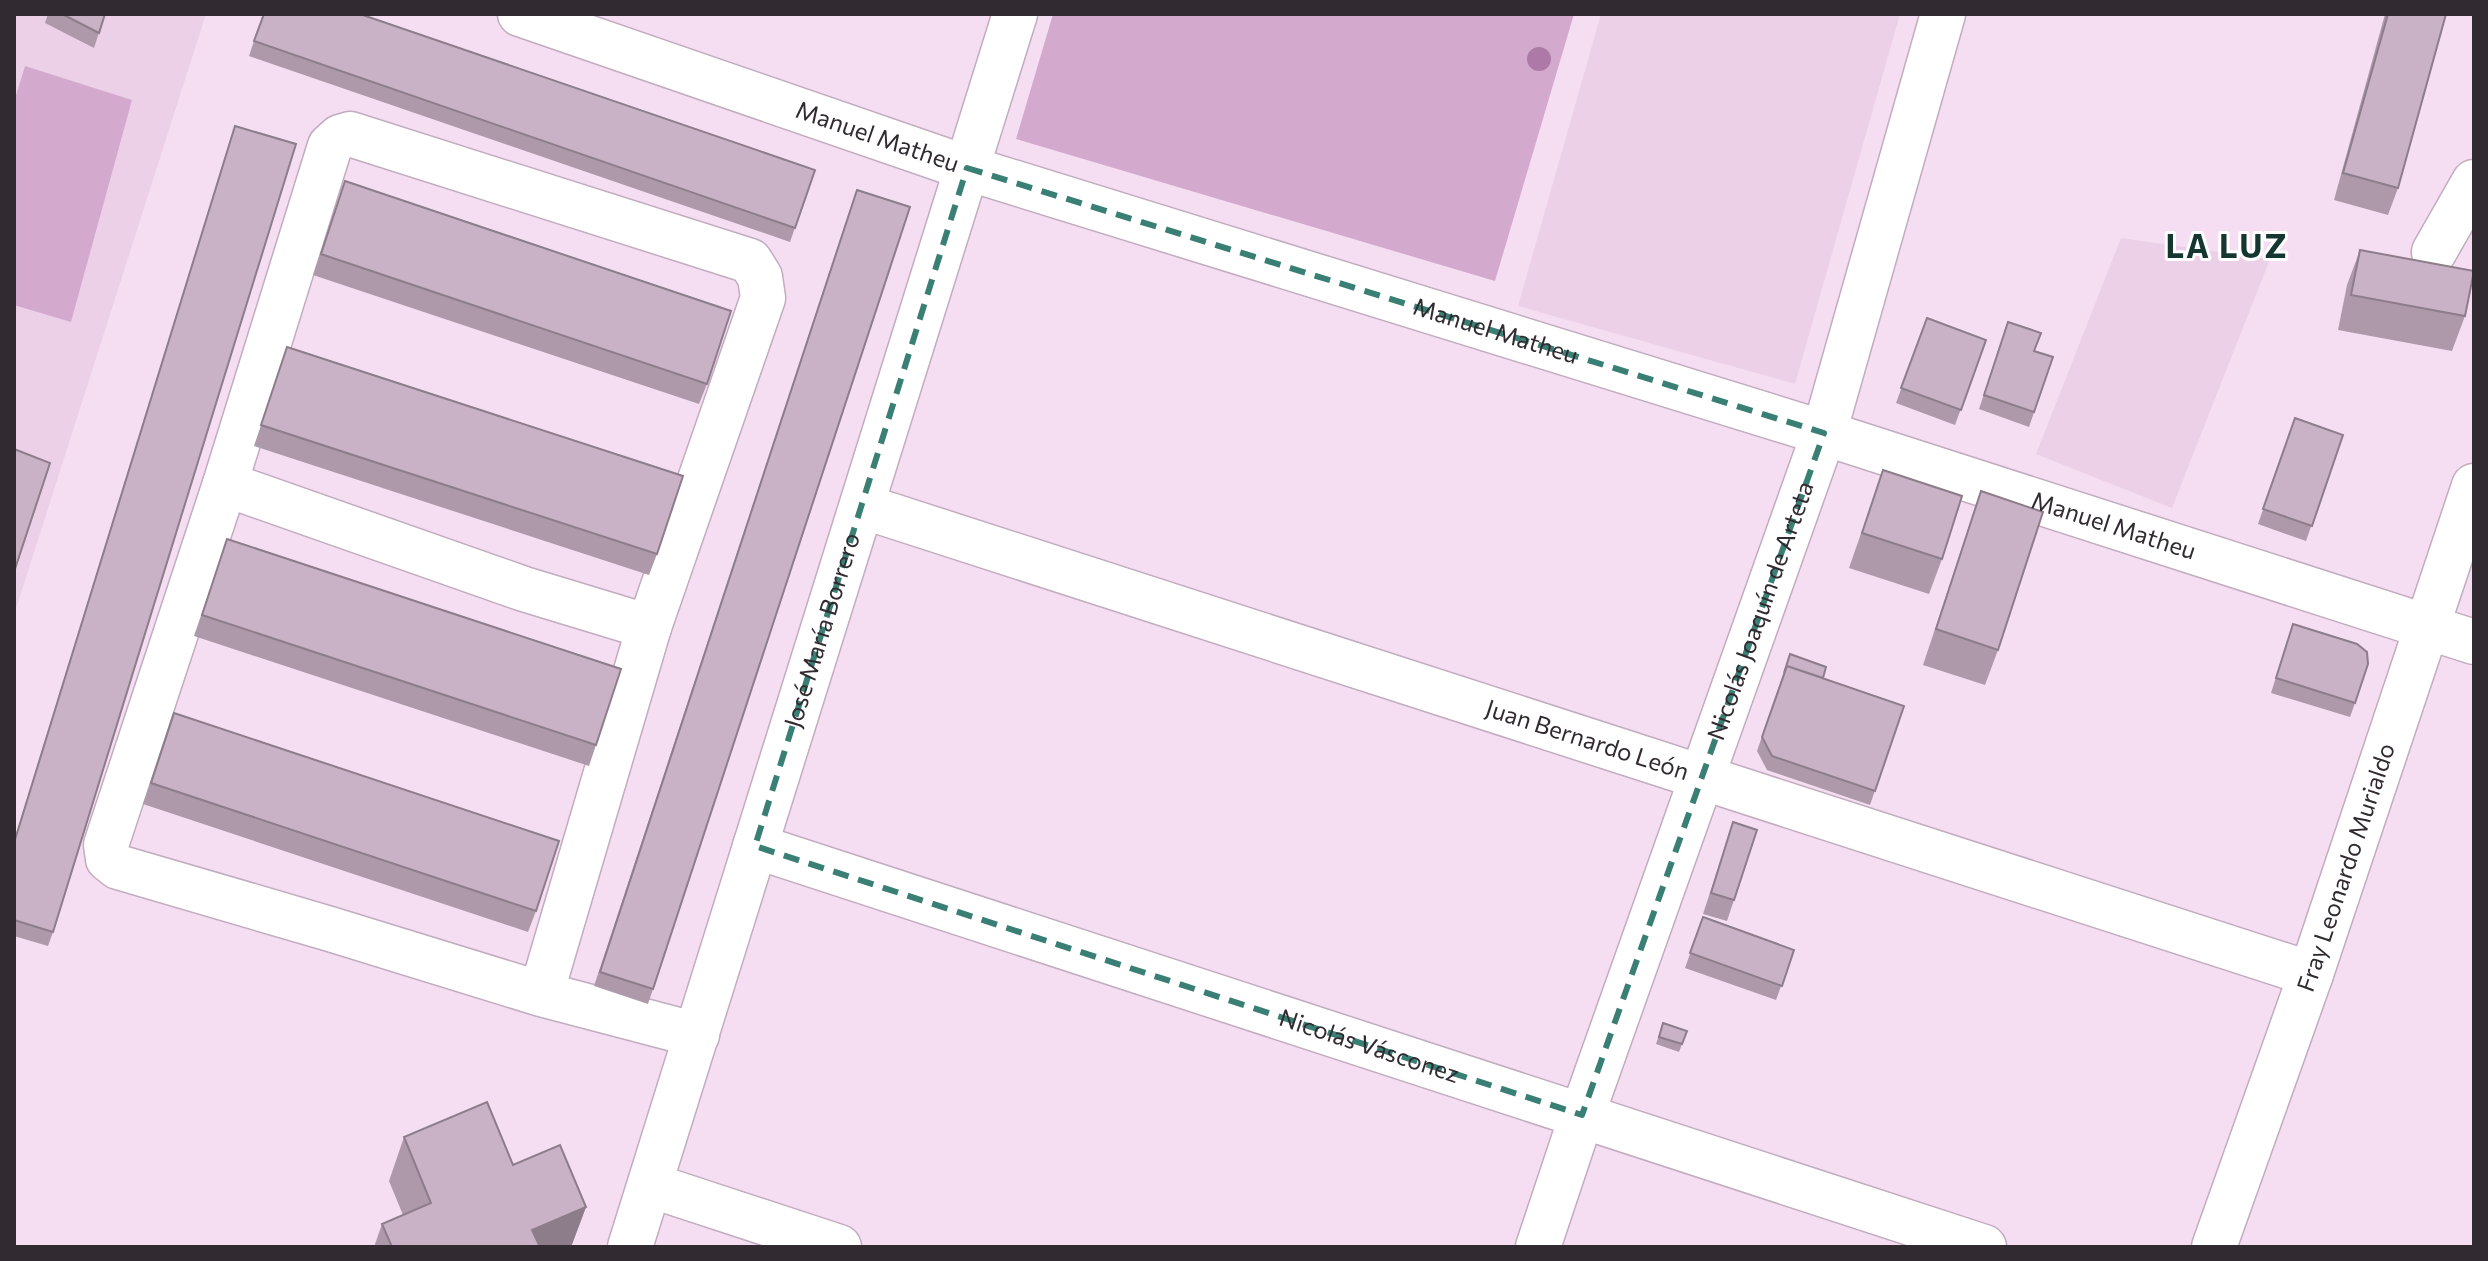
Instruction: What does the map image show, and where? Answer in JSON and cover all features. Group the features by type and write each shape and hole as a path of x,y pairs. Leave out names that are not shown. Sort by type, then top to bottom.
{"street":[{"name":"Manuel Matheu","path":"520,14 967,168 1824,433 2474,642"},
{"name":"José María Borrero","path":"630,1247 1015,14"},
{"name":"Nicolás Joaquín de Arteta","path":"1538,1247 1824,433 1943,14"},
{"path":"541,994 649,627 763,298 760,277 750,261 350,134 340,137 330,146 225,484 106,845 108,859 118,867 541,994 697,1035"},
{"path":"2434,252 2474,182"},
{"path":"225,484 524,589 649,627"},
{"name":"Fray Leonardo Murialdo","path":"2214,1247 2311,974 2474,486"},
{"name":"Juan Bernardo León","path":"862,506 2311,974"},
{"name":"Nicolás Vásconez","path":"755,846 1984,1247"},
{"path":"650,1185 839,1247"}],"highlighted area":[{"path":"967,168 1824,433 1582,1115 755,846"}],"shaded area":[{"path":"14,14 206,14 14,615"},
{"path":"1053,14 1574,14 1495,281 1016,139"},
{"path":"1601,14 1900,14 1795,384 1518,306"},
{"path":"25,66 132,100 71,322 14,305 14,102"},
{"path":"2121,238 2270,259 2172,508 2036,454"}],"building":[{"path":"62,14 105,14 99,33"},
{"path":"264,14 360,14 815,170 795,228 254,41"},
{"path":"2388,14 2446,14 2398,188 2343,173"},
{"path":"235,126 296,144 53,932 14,920 14,843"},
{"path":"345,181 731,311 707,384 321,254"},
{"path":"857,190 910,207 653,989 600,972"},
{"path":"2360,250 2474,271 2465,316 2351,295"},
{"path":"1927,318 1986,340 1961,410 1901,388"},
{"path":"2008,322 2041,333 2034,351 2053,357 2034,412 1984,395"},
{"path":"287,347 683,476 657,554 261,425"},
{"path":"2295,418 2343,435 2312,526 2263,509"},
{"path":"14,449 50,463 14,572"},
{"path":"1883,470 1962,496 1942,559 1862,533"},
{"path":"1981,491 2043,512 1998,650 1936,629"},
{"path":"227,539 621,669 596,745 202,615"},
{"path":"2293,624 2357,644 2367,652 2368,664 2355,703 2276,678"},
{"path":"1790,654 1826,667 1823,678 1787,666 1784,673"},
{"path":"1787,666 1904,706 1875,791 1772,756 1762,737"},
{"path":"174,713 559,841 536,911 151,783"},
{"path":"1733,822 1757,830 1734,900 1711,893"},
{"path":"1703,917 1794,950 1782,986 1690,953"},
{"path":"1663,1023 1687,1031 1682,1044 1659,1037"},
{"path":"487,1102 513,1165 560,1145 586,1207 532,1230 540,1247 392,1247 382,1224 431,1203 404,1137"}],"district":[{"name":"LA LUZ","path":"2227,247"}]}
